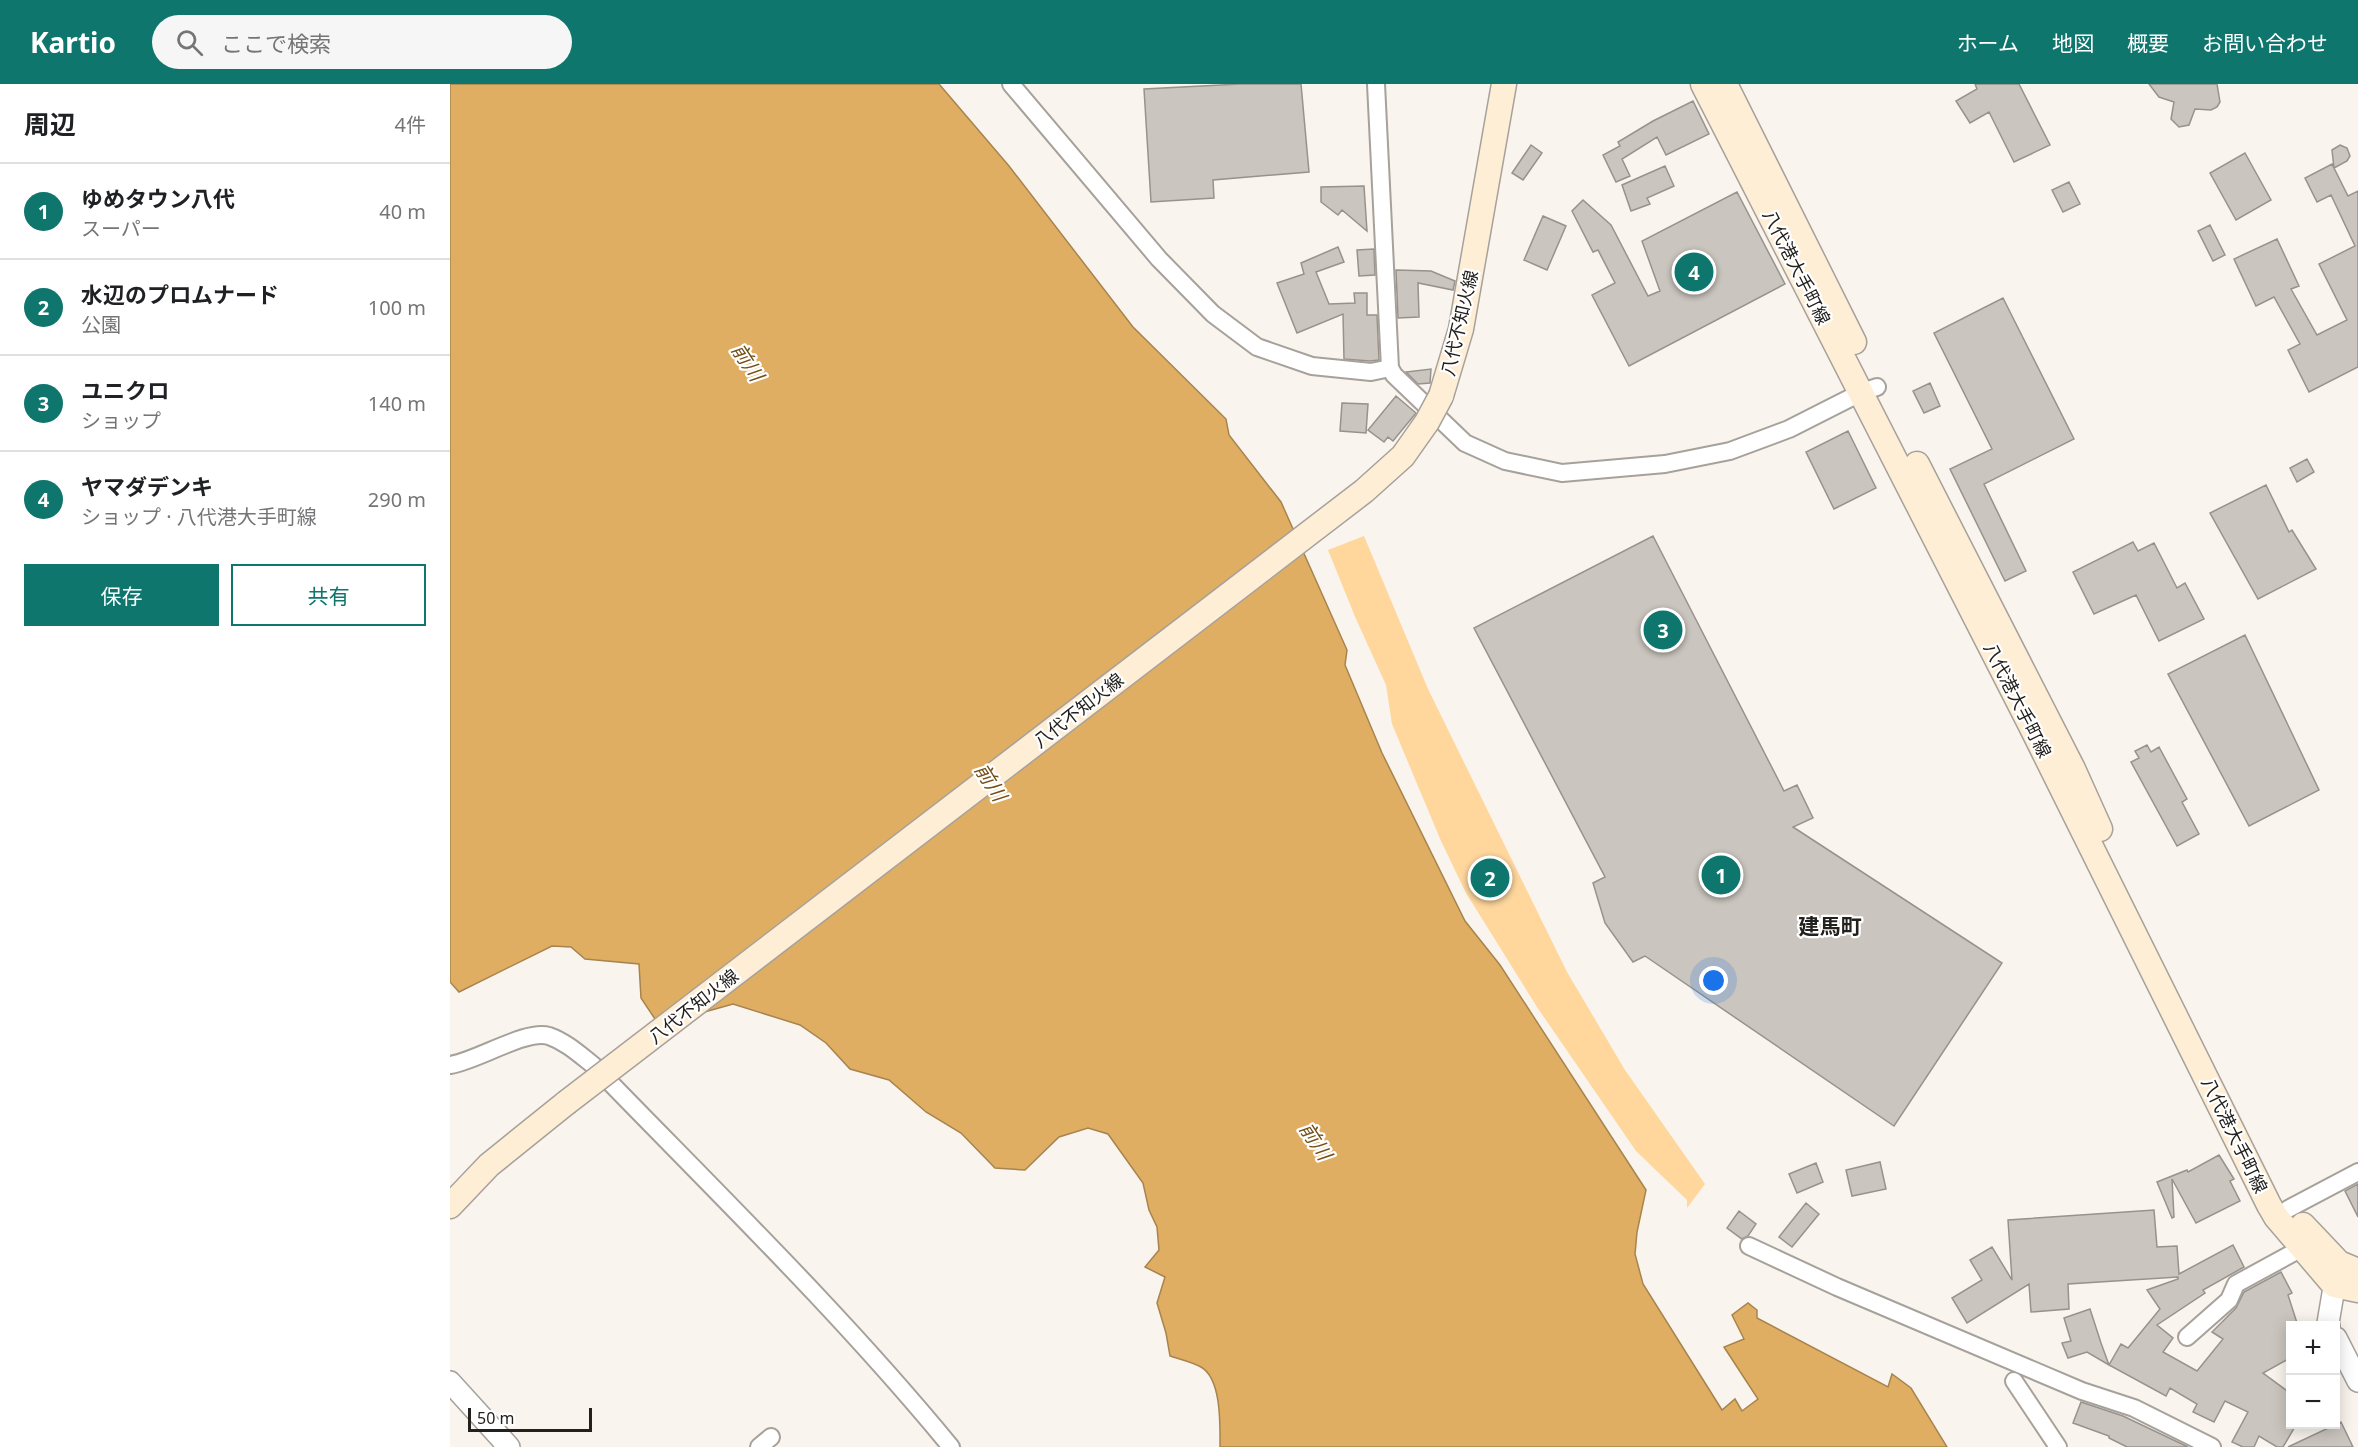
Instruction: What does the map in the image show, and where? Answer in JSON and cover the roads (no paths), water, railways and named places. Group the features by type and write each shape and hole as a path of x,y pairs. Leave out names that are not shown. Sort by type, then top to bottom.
{"main road":[{"name":"八代不知火線","path":"450,1206 489,1165 566,1103 1364,491 1403,456 1427,422 1441,396 1461,329 1504,84"},
{"name":"八代港大手町線","path":"1703,84 2073,769 2140,920 2288,1209 2343,1273"},
{"name":"八代港大手町線","path":"1725,84 1870,390 2269,1205 2302,1248 2343,1273"},
{"path":"2343,1273 2358,1290"}],"street":[{"path":"1011,84 1159,259 1214,314 1257,347 1312,366 1371,372 1390,368"},
{"path":"1376,84 1390,368 1394,375 1465,443 1505,461 1562,473 1665,464 1730,451 1789,429 1870,390"},
{"path":"450,1065 464,1063 524,1038 547,1036 570,1046 592,1065 815,1294 951,1447"},
{"path":"2288,1209 2358,1172"},
{"path":"1749,1246 1837,1287 2082,1391 2134,1408 2212,1447"},
{"path":"2187,1337 2229,1300 2236,1284 2302,1248"},
{"path":"2329,1321 2343,1273"},
{"path":"2340,1346 2358,1381"},
{"path":"2014,1381 2058,1447"},
{"path":"450,1382 509,1447"}],"water":[{"name":"前川","path":"450,84 939,84 1009,166 1133,327 1226,419 1229,435 1281,502 1347,650 1345,665 1382,753 1465,921 1500,965 1646,1190 1635,1254 1643,1284 1722,1410 1735,1399 1742,1411 1758,1399 1724,1347 1744,1339 1732,1315 1748,1303 1757,1310 1757,1318 1888,1387 1892,1374 1911,1388 1947,1447 1220,1447 1218,1404 1213,1382 1201,1367 1170,1356 1157,1303 1165,1277 1145,1267 1159,1250 1157,1227 1149,1210 1143,1183 1108,1134 1088,1128 1059,1137 1025,1170 995,1168 961,1133 926,1112 889,1080 850,1069 826,1043 800,1025 733,1004 701,1013 682,1024 655,1019 641,998 639,964 585,959 571,947 552,946 459,992 450,982"}],"place":[{"name":"ヤマダデンキ","path":"1694,272"},
{"name":"ユニクロ","path":"1663,630"},
{"name":"ゆめタウン八代","path":"1721,875"},
{"name":"水辺のプロムナード","path":"1490,878"}],"district":[{"name":"建馬町","path":"1830,926"}]}
